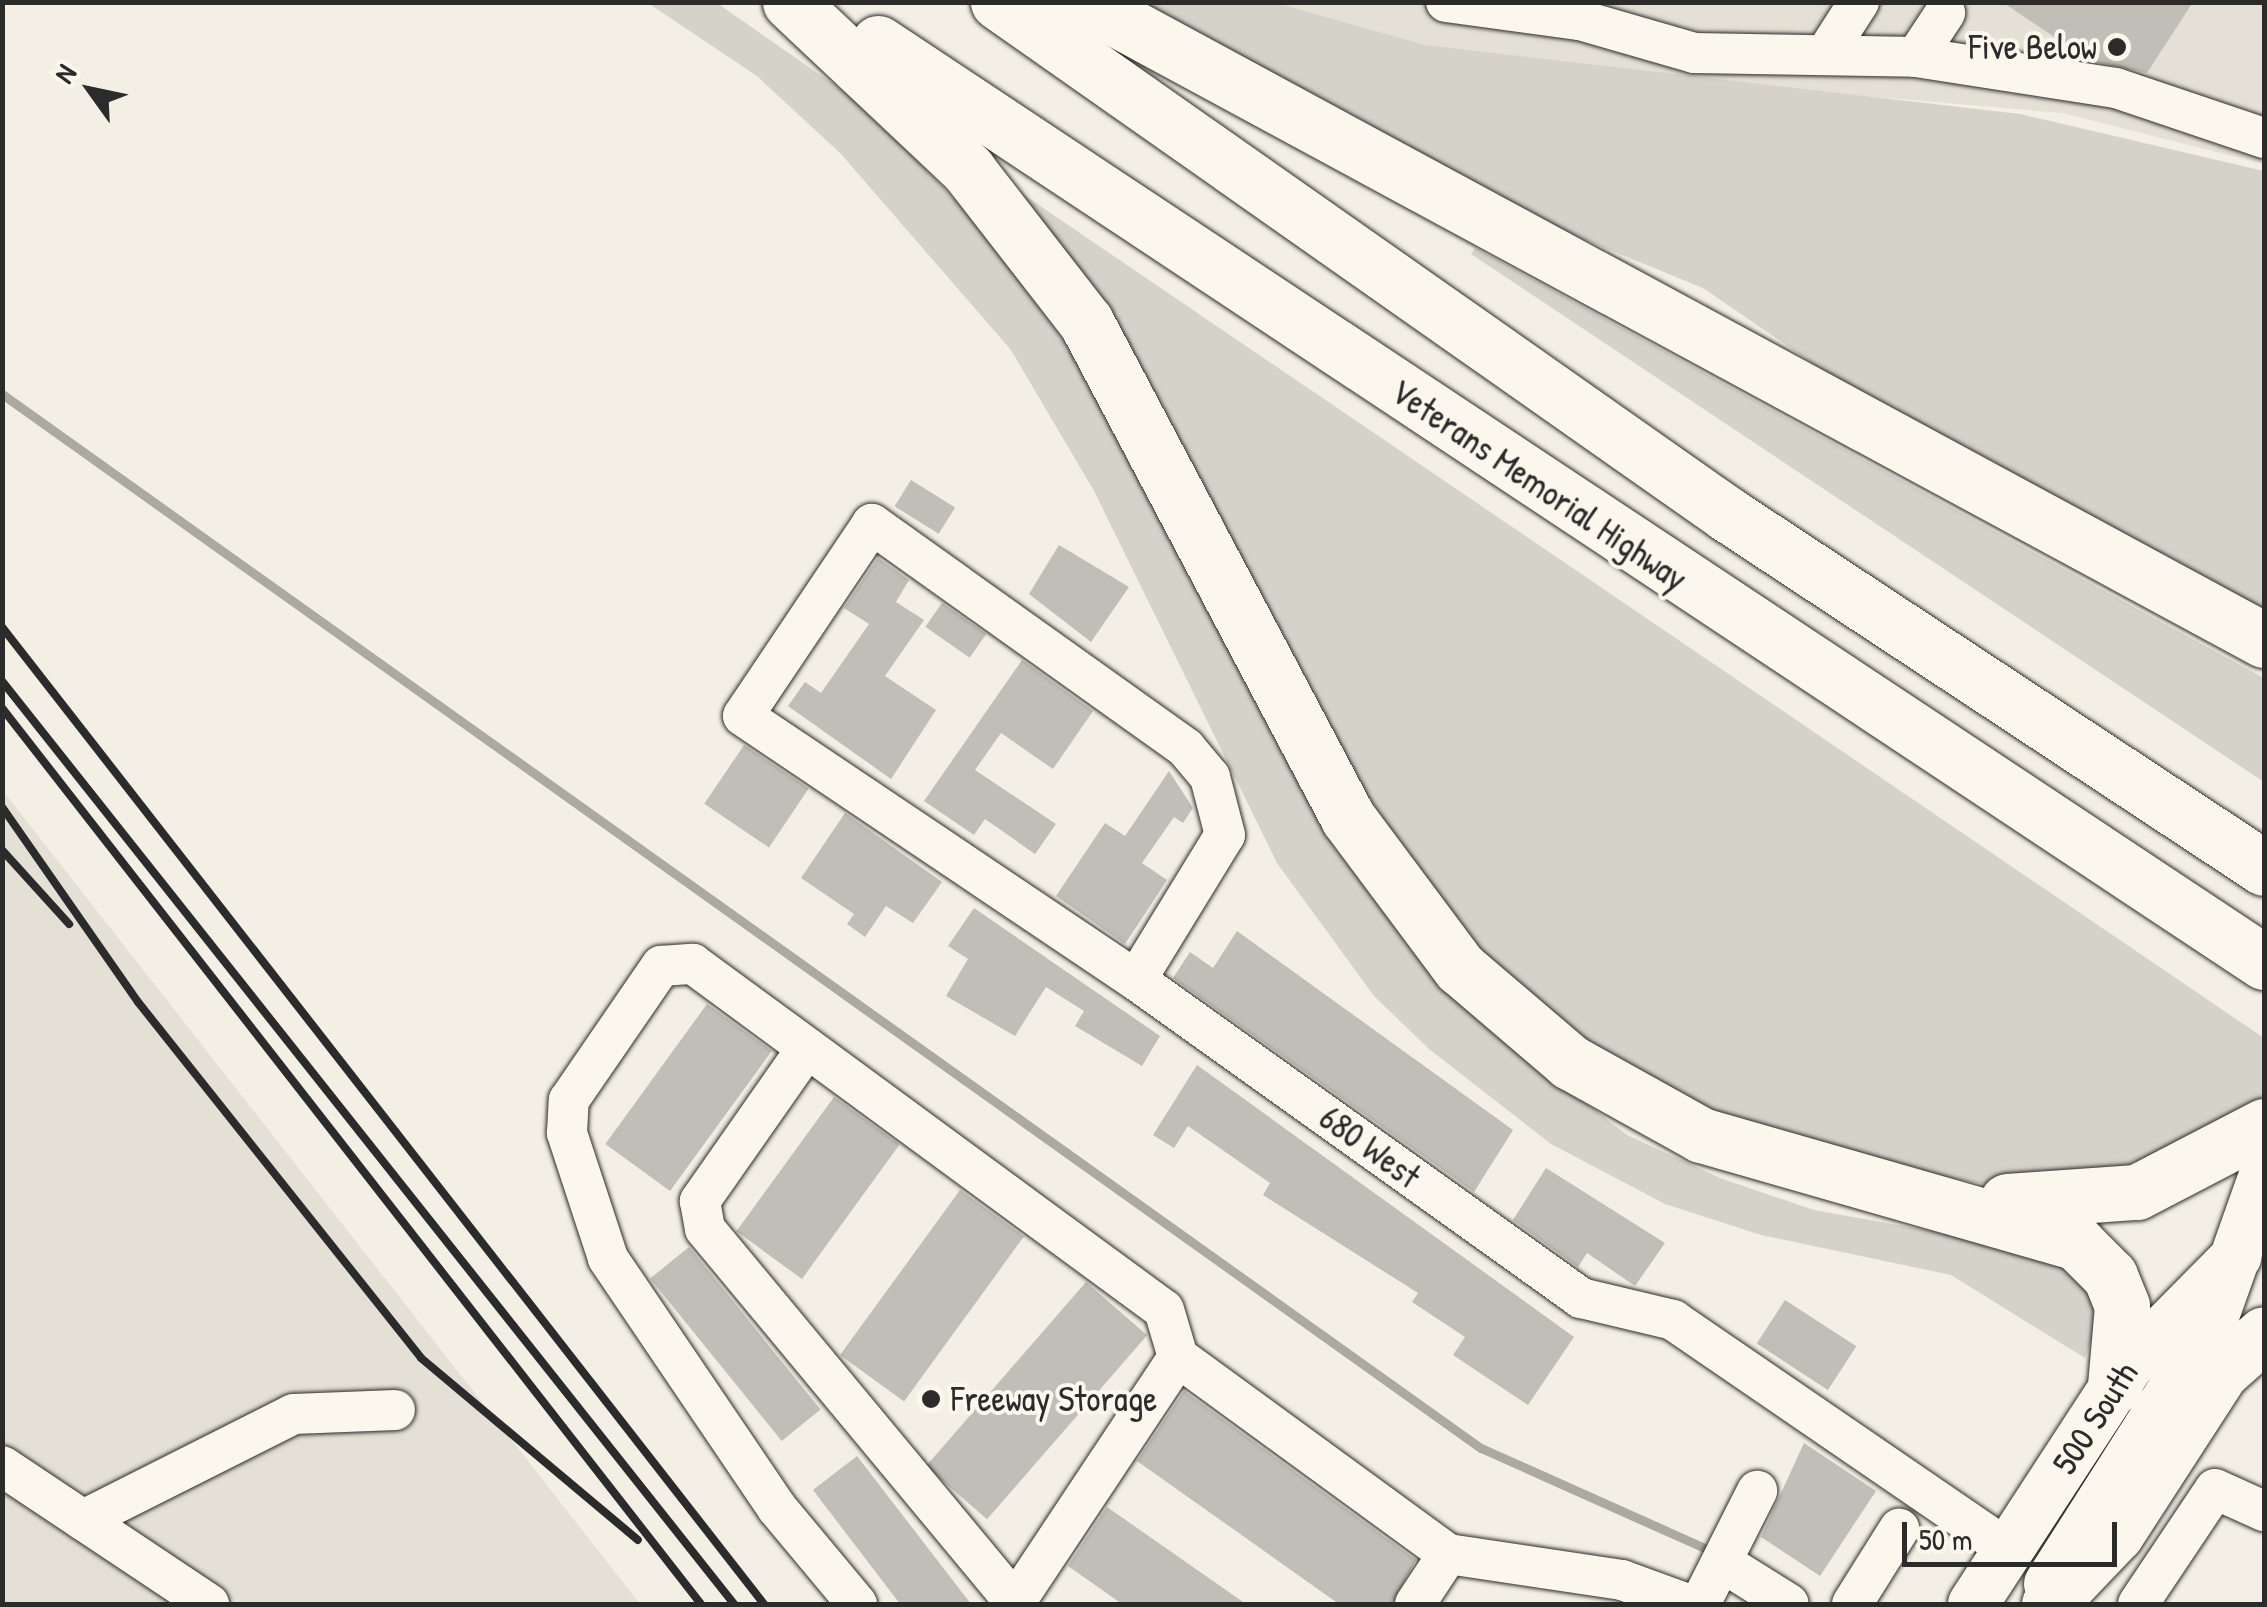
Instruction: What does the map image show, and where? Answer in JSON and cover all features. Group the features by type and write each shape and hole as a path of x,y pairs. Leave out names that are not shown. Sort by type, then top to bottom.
{"highway":[{"path":"790,2 968,170 1086,322 1348,818 1447,954 1538,1038 1652,1112 1792,1168 2045,1226 2090,1253 2122,1306 2115,1386"},
{"name":"Veterans Memorial Highway","path":"818,2 2264,962"},
{"path":"998,2 1727,514 2264,868"},
{"path":"1069,2 1107,14 2264,640"},
{"path":"1900,1192 2023,1202 2110,1197 2188,1172 2264,1126"},
{"path":"2050,1604 2116,1534 2221,1372 2264,1334"}],"main road":[{"name":"500 South","path":"2036,1604 2207,1336 2253,1244 2264,1175"},
{"name":"500 South","path":"1973,1604 2115,1386 2164,1322 2253,1244"}],"lane":[{"path":"1446,2 1580,20 1694,53 1916,57 2116,88 2261,131"},
{"path":"1825,56 1859,2"},
{"path":"1916,57 1945,13"},
{"name":"680 West","path":"1136,980 1225,835 1210,778 1186,748 872,524 743,716 1136,980 1581,1298 1673,1320 2008,1550"},
{"path":"857,1604 777,1508 608,1258 567,1132 569,1100 661,966 693,964 1164,1310 1178,1357 1448,1554 1622,1580 1688,1604"},
{"path":"808,1048 700,1200 705,1229 1015,1603 1178,1357"},
{"path":"83,1520 294,1414 395,1410"},
{"path":"2,1466 210,1604"},
{"path":"2138,1604 2215,1488 2264,1511"},
{"path":"1700,1604 1725,1564 1728,1535 1756,1491"},
{"path":"1852,1604 1899,1529"},
{"path":"1415,1604 1448,1554"},
{"path":"1725,1564 1789,1604"}],"shaded area":[{"path":"648,3 717,3 866,107 977,223 1067,345 1335,849 1459,1004 1627,1135 1720,1178 1814,1210 2054,1253 2092,1290 2095,1332 2085,1358 1951,1275 1761,1235 1665,1204 1551,1144 1429,1049 1374,996 1277,863 1094,491 1011,350 841,154 757,76"},
{"path":"1128,3 1276,3 1425,45 2020,114 2264,171 2264,616 1859,395 1703,288 1438,180"},
{"path":"1248,3 2264,3 2264,164 2062,113 1452,61"},
{"path":"996,176 2264,1038 2264,1103 2192,1158 2025,1191 1829,1157 1670,1105 1432,922"},
{"path":"1475,248 2264,678 2264,782 1471,254"},
{"path":"3,791 640,1604 3,1604"}],"building":[{"name":"Five Below","path":"2002,2 2193,2 2147,73 2089,60"},
{"path":"911,480 955,508 939,534 895,506"},
{"path":"1059,545 1129,587 1091,642 1029,594"},
{"path":"878,558 909,580 896,602 924,620 885,676 936,710 891,779 788,706 805,682 821,693 869,624 844,608"},
{"path":"942,603 986,634 970,658 925,627"},
{"path":"1022,660 1093,711 1053,769 1001,733 975,770 1056,824 1035,854 985,819 974,835 924,801"},
{"path":"744,745 809,789 769,847 704,804"},
{"path":"1169,771 1193,808 1183,823 1174,817 1142,863 1167,880 1125,944 1056,896 1105,823 1125,836"},
{"path":"845,813 942,882 913,923 886,906 865,937 847,924 854,914 801,878"},
{"path":"974,908 1160,1036 1142,1066 1075,1026 1084,1011 1046,987 1015,1036 946,996 968,959 948,946"},
{"path":"1237,931 1513,1130 1474,1192 1173,978 1190,952 1213,968"},
{"path":"707,1004 772,1051 670,1191 605,1144"},
{"path":"1197,1065 1574,1337 1528,1405 1453,1355 1465,1337 1412,1302 1418,1293 1263,1195 1270,1183 1188,1126 1174,1148 1153,1135"},
{"path":"834,1097 900,1145 802,1279 736,1231"},
{"path":"1546,1168 1665,1243 1635,1286 1587,1253 1578,1267 1513,1220"},
{"path":"960,1190 1024,1236 904,1401 840,1355"},
{"path":"689,1247 821,1409 782,1441 650,1278"},
{"path":"1086,1282 1147,1335 987,1519 926,1466"},
{"path":"1785,1300 1856,1346 1828,1390 1757,1344"},
{"path":"1184,1391 1416,1560 1392,1604 1339,1604 1137,1461"},
{"path":"1804,1443 1876,1491 1820,1576 1761,1537"},
{"path":"857,1456 971,1604 900,1604 813,1490"},
{"path":"1107,1507 1246,1604 1122,1604 1068,1566"}],"waterway":[{"path":"2,394 1481,1448 1707,1549"}],"railway":[{"path":"2,627 764,1604"},
{"path":"2,681 734,1604"},
{"path":"2,708 701,1604"},
{"path":"2,807 138,1002 421,1358 638,1540"},
{"path":"2,850 69,924"}],"place":[{"name":"Five Below","path":"2117,47"},
{"name":"Freeway Storage","path":"931,1399"}]}
